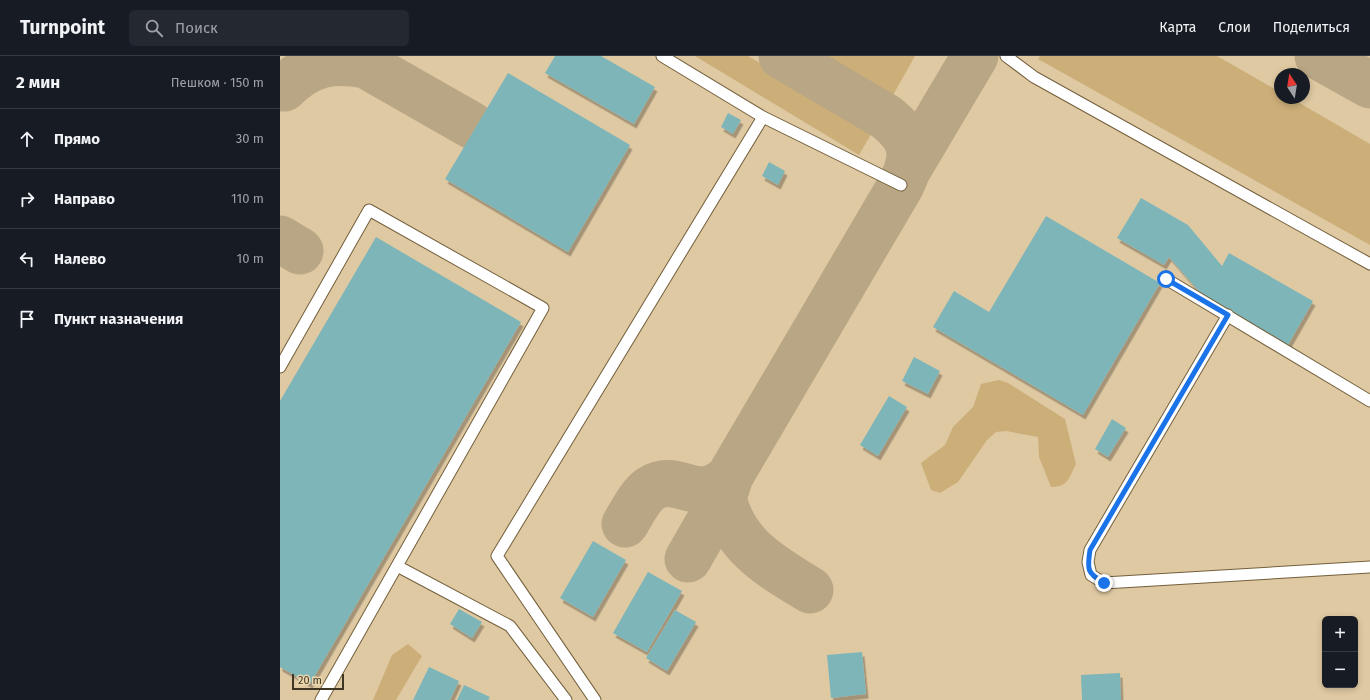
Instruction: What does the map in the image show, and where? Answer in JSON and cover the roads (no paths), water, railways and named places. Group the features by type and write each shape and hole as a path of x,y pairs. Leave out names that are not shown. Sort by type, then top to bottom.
{"lane":[{"path":"662,56 763,118 901,184"},
{"path":"1006,56 1034,77 1370,264"},
{"path":"595,700 497,556 763,118"},
{"path":"280,367 369,210 543,308 321,700"},
{"path":"1166,279 1370,401"},
{"path":"1228,315 1090,550 1088,566 1091,575 1104,583 1370,567"},
{"path":"397,566 510,626 566,700"}]}
